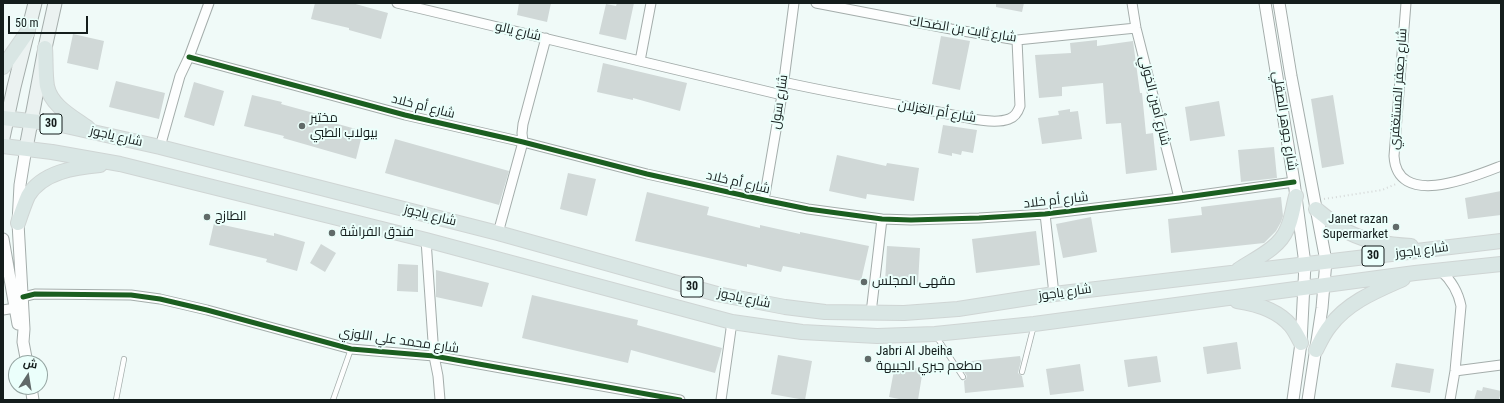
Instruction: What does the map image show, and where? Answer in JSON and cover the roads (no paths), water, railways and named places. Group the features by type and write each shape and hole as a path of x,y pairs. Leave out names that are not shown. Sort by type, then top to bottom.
{"main road":[{"path":"3,138 5,118 35,3"},
{"path":"26,148 55,3"},
{"path":"3,67 28,31"},
{"path":"45,48 48,87 53,99 62,110 94,132"},
{"name":"شارع ياجوز","path":"5,118 32,121 94,132 160,147 498,234 716,294 785,307 825,312 928,312 958,309 1054,294 1501,241"},
{"name":"شارع ياجوز","path":"3,146 26,148 120,164 426,240 732,322 802,332 877,336 935,334 1034,324 1415,273 1501,264"},
{"path":"18,223 29,195 40,184 54,174 68,169 87,166 120,164"},
{"path":"1234,273 1274,247 1280,241 1288,228 1296,196"},
{"path":"1315,205 1333,222 1350,233 1368,240 1400,245 1442,248"},
{"path":"1316,350 1328,327 1343,312 1372,293 1415,273"},
{"path":"1219,299 1253,304 1273,312 1291,326 1301,343"}],"street":[{"path":"160,147 180,76 190,57 209,3"},
{"name":"شارع يالو","path":"397,3 782,95"},
{"path":"640,60 651,3"},
{"name":"شارع سول","path":"764,200 782,95 794,3"},
{"name":"شارع ثابت بن الضحاك","path":"816,3 1017,40 1136,28"},
{"name":"شارع أمين الخولي","path":"1132,3 1136,28 1179,198"},
{"name":"شارع جوهر الصقلي","path":"1265,3 1294,182 1305,264 1301,343 1293,400"},
{"name":"شارع جوهر الصقلي","path":"1280,3 1291,76 1326,261 1325,286 1308,400"},
{"name":"شارع جعفر المستغفري","path":"1406,3 1394,166 1401,177 1417,185 1438,185 1470,178 1501,166"},
{"path":"498,234 523,142 523,124 546,38"},
{"name":"شارع أم الغزلان","path":"783,82 884,103 986,120 1008,119 1015,116 1020,106 1017,40"},
{"name":"شارع أم خلاد","path":"190,57 405,114 523,142 647,174 808,209 882,219 911,220 979,218 1045,214 1179,198 1294,182"},
{"path":"26,148 20,185 18,223 26,355"},
{"path":"1045,214 1054,294"},
{"path":"871,313 882,219"},
{"path":"3,239 20,334 24,342"},
{"path":"426,240 434,356 438,376 440,400"},
{"path":"1440,271 1455,286 1461,306 1455,371 1450,400"},
{"name":"شارع محمد علي اللوزي","path":"23,297 35,294 131,294 207,310 351,349 434,356 680,400"},
{"path":"3,310 15,308"},
{"path":"722,400 732,322"},
{"path":"1455,371 1501,365"}],"lane":[{"path":"1022,372 1034,324"},
{"path":"935,334 963,377"},
{"path":"333,400 351,349"},
{"path":"116,400 124,359"}],"place":[{"name":"مختبر بيولاب الطبي","path":"302,126"},
{"name":"الطازج","path":"207,217"},
{"name":"Janet razan Supermarket","path":"1396,227"},
{"name":"فندق الفراشة","path":"332,233"},
{"name":"مقهى المجلس","path":"864,282"},
{"name":"Jabri Al Jbeiha مطعم جبري الجبيهة","path":"868,359"}]}
